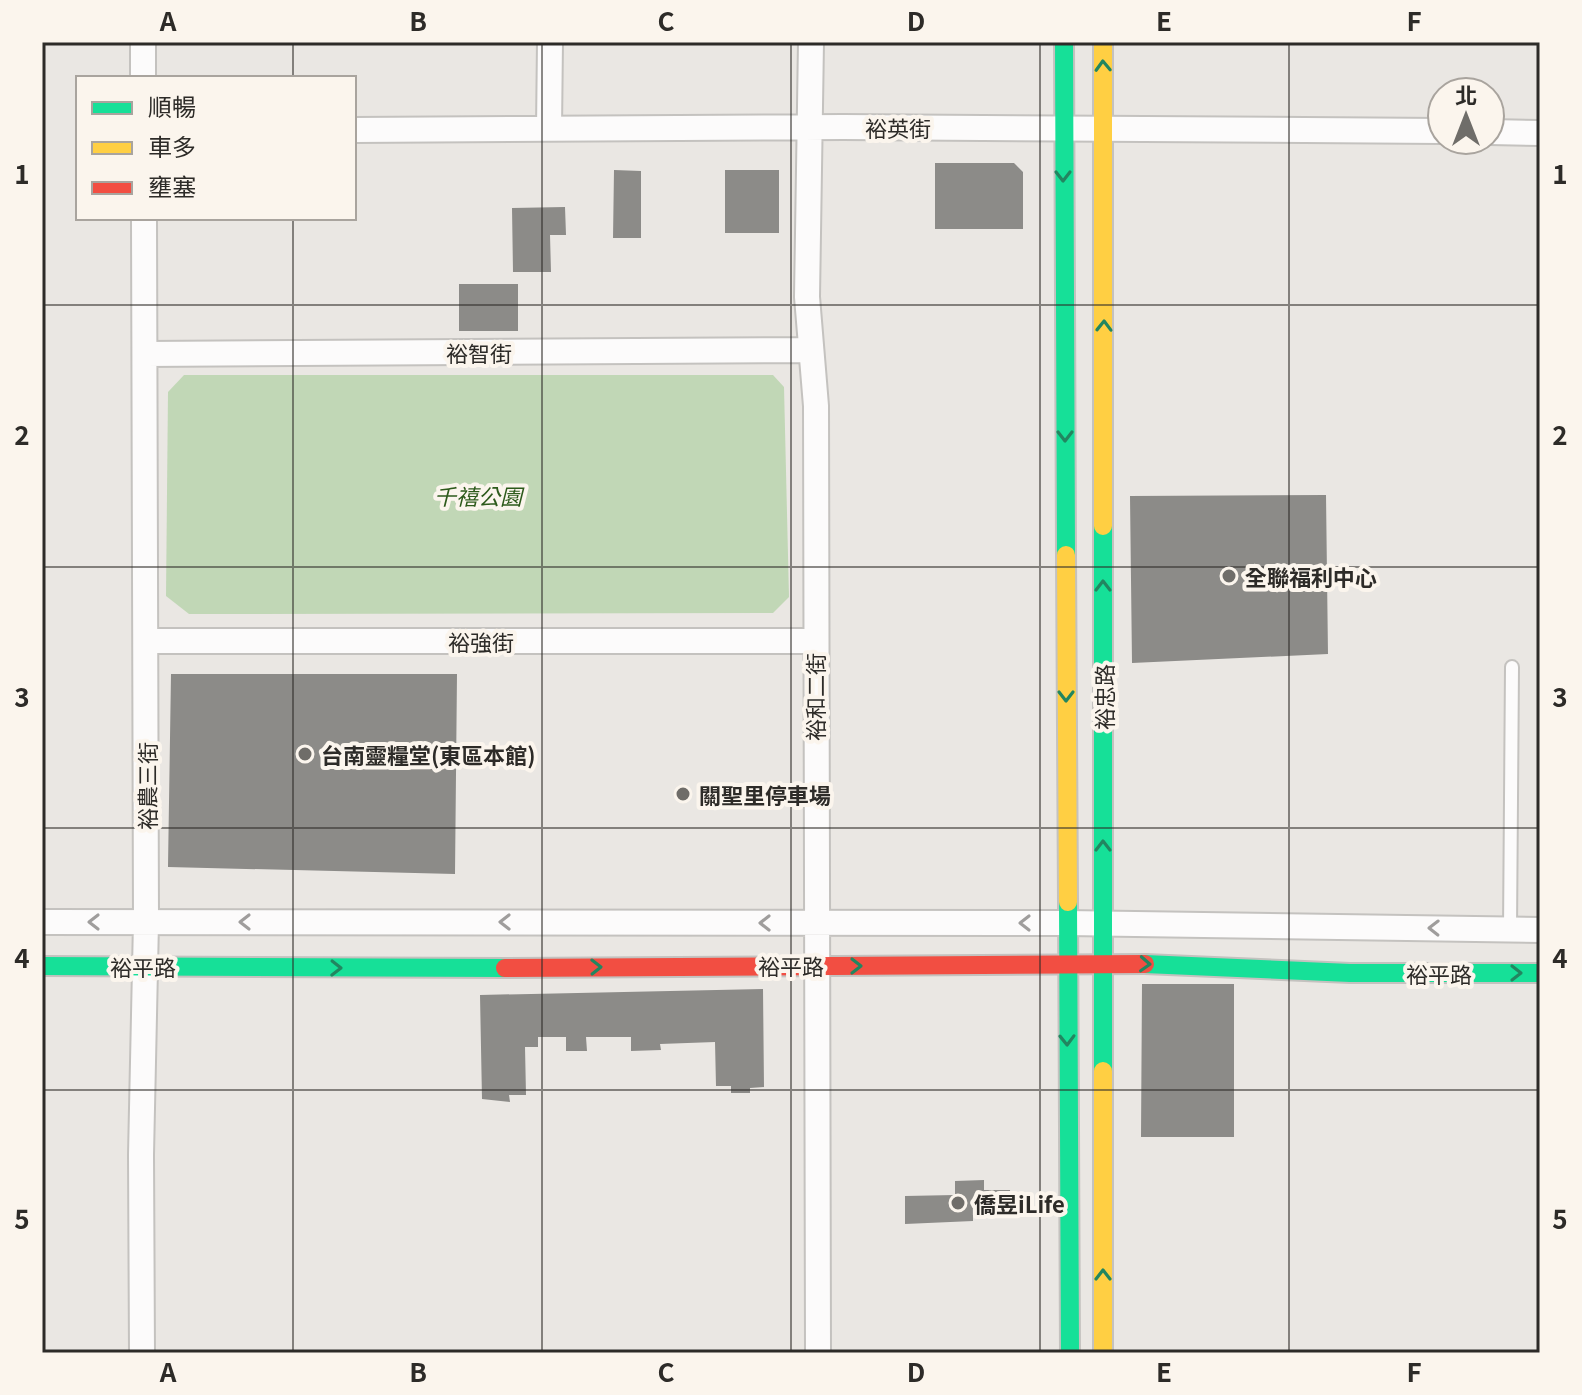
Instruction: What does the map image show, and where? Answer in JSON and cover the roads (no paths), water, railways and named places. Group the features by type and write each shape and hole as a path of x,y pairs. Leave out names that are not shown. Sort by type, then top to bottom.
{"street":[{"path":"143,42 143,76"},
{"path":"549,128 550,42"},
{"name":"裕和二街","path":"811,42 807,297 816,406 814,641 818,1353"},
{"name":"裕忠路","path":"1064,42 1070,1353"},
{"name":"裕忠路","path":"1103,42 1103,1353"},
{"name":"裕英街","path":"356,130 1105,127 1426,131"},
{"path":"1506,132 1540,133"},
{"name":"裕農三街","path":"142,1353 147,641 144,220"},
{"name":"裕智街","path":"146,354 811,350"},
{"name":"裕強街","path":"147,641 814,641"},
{"name":"裕平路","path":"42,922 1067,923 1540,930"},
{"name":"裕平路","path":"42,966 413,969 1102,962 1350,973 1540,973"}],"lane":[{"path":"1510,930 1512,667"}],"place":[{"name":"全聯福利中心","path":"1229,576"},
{"name":"台南靈糧堂(東區本館)","path":"305,754"},
{"name":"關聖里停車場","path":"683,794"},
{"name":"僑昱iLife","path":"958,1203"}],"park label":[{"name":"千禧公園","path":"478,495"}]}
